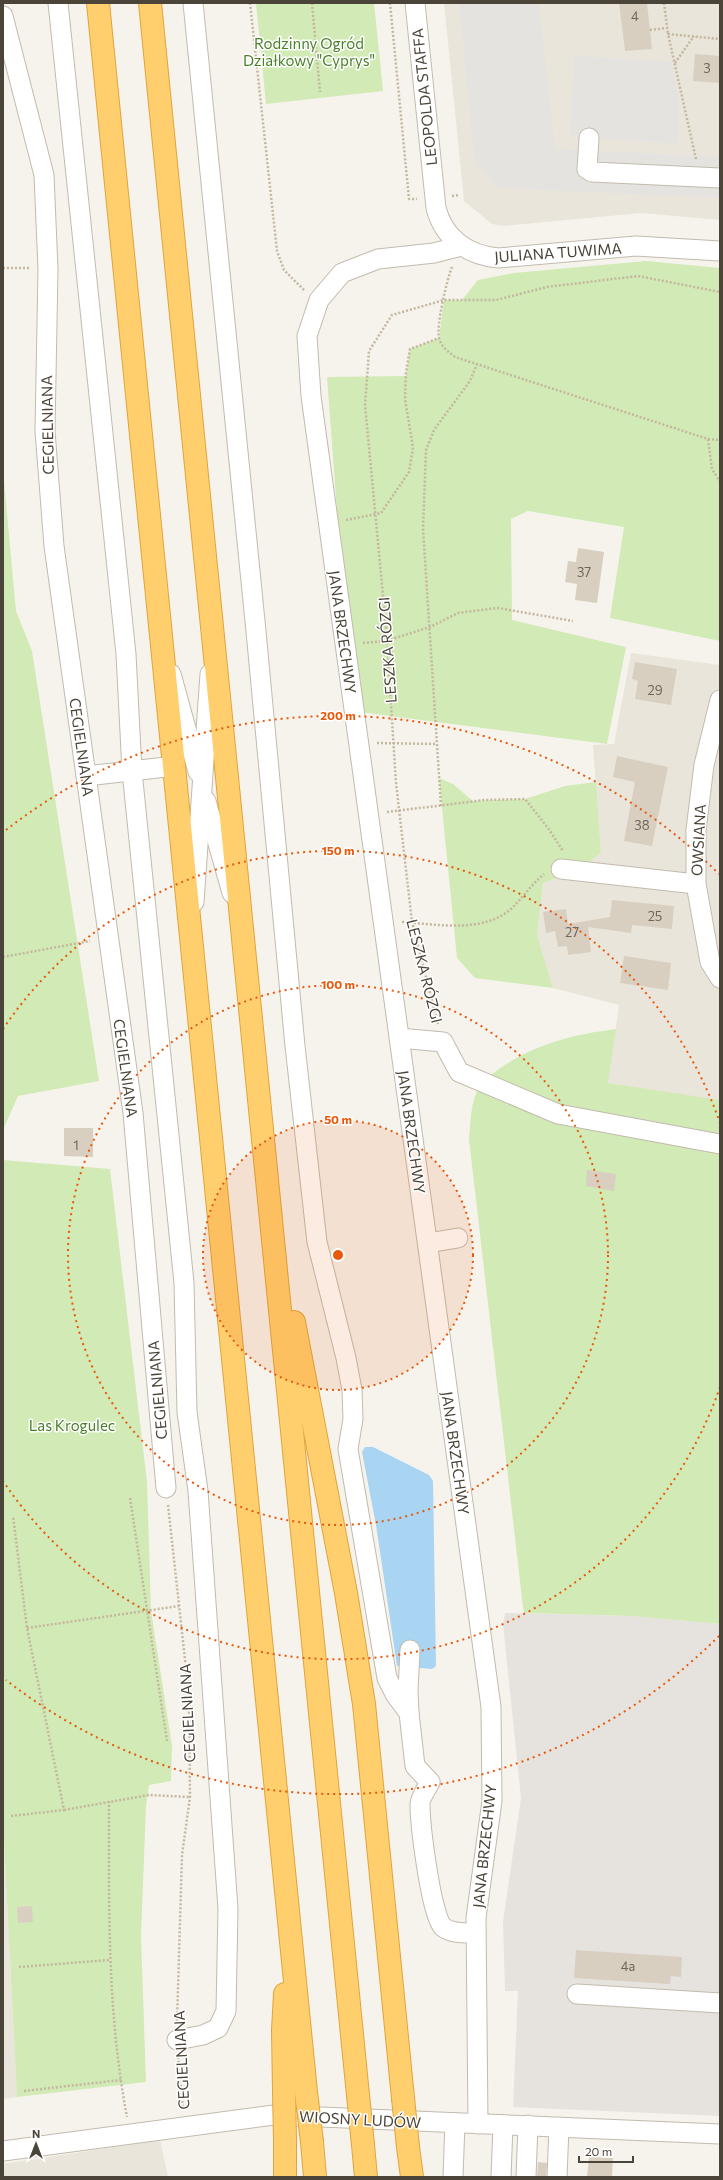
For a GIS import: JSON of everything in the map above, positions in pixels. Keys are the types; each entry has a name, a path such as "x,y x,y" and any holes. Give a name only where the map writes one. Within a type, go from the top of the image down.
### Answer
{"highway":[{"path":"98,3 315,2177"},
{"path":"150,3 366,2177"},
{"path":"270,1206 310,1401 345,1585 364,1704 412,2177"},
{"path":"286,2177 283,2030 290,1937"}],"street":[{"path":"58,3 126,654 132,771 184,1283 186,1412 198,1491 228,1910 226,2011 218,2028 203,2035 177,2040"},
{"path":"193,3 256,622 295,1046 317,1242 346,1358 352,1390 353,1419 348,1449 387,1678 395,1694 410,1713"},
{"name":"LEOPOLDA STAFFA","path":"415,3 434,191"},
{"name":"CEGIELNIANA","path":"3,16 44,175 48,269 45,431 54,546 133,1113 166,1488"},
{"path":"589,138 588,169 592,172 720,178"},
{"name":"JULIANA TUWIMA","path":"434,191 440,221 449,234 461,246 478,254 498,258 636,246 720,251"},
{"name":"JANA BRZECHWY","path":"461,246 434,253 378,259 342,273 319,300 308,336 311,396 491,1707 492,1801 476,1918 478,2124"},
{"path":"192,939 213,634"},
{"path":"162,639 243,933"},
{"name":"OWSIANA","path":"720,700 704,765 696,830 696,884 710,962 720,978"},
{"path":"86,776 175,766"},
{"path":"568,870 696,884"},
{"name":"LESZKA RÓZGI","path":"399,1038 443,1042 459,1072 558,1114 720,1144"},
{"path":"428,1243 458,1238"},
{"path":"410,1650 408,1691 415,1766 430,1782 420,1803 430,1888 438,1918 444,1927 456,1932 476,1933"},
{"path":"577,1994 720,2003"},
{"name":"WIOSNY LUDÓW","path":"3,2151 274,2115 720,2134"},
{"path":"453,2177 455,2123"},
{"path":"501,2177 503,2125"},
{"path":"526,2177 528,2126"},
{"path":"557,2177 559,2127"}],"path":[{"path":"250,3 277,251 284,270 303,290 319,300"},
{"path":"312,3 320,92"},
{"path":"664,3 668,34 700,177"},
{"path":"650,30 667,28"},
{"path":"668,34 720,39"},
{"path":"675,63 694,36"},
{"path":"461,246 449,275 439,338 444,348 455,357 708,439 720,440"},
{"path":"3,268 48,269"},
{"name":"LESZKA RÓZGI","path":"443,1042 412,922 399,811 376,514 365,405 369,351 392,315 444,300 496,300 547,287 638,276 720,292"},
{"path":"328,523 380,513 409,472 413,448 405,400 406,372 410,349 439,338"},
{"path":"440,806 423,529 426,450 434,430 470,381 477,364"},
{"path":"708,439 712,469 720,482"},
{"path":"345,646 386,641 430,628 458,613 498,608 573,621"},
{"path":"359,744 393,742 437,744"},
{"path":"368,814 485,800 525,799 548,828 568,870 543,874 511,908 494,920 464,925 383,921"},
{"path":"3,957 108,938"},
{"name":"CEGIELNIANA","path":"166,1488 189,1696 190,1797 182,1856 177,2040 185,2126"},
{"path":"130,1498 167,1741"},
{"path":"13,1516 27,1628 64,1810"},
{"path":"27,1628 179,1606"},
{"path":"11,1816 64,1810 149,1795 190,1797"},
{"path":"109,1801 109,1960 121,2080 130,2133"},
{"path":"19,1967 109,1960"},
{"path":"24,2091 121,2080"}],"shaded area":[{"path":"444,3 720,3 720,220 641,213 503,226 492,224 464,201"},
{"path":"459,3 539,3 555,149 720,157 720,198 499,188 477,165 474,156"},
{"path":"574,56 672,62 679,99 678,144 570,137"},
{"path":"631,653 720,665 720,1101 608,1083 619,1005 553,988 537,935 543,883 576,871 601,853 593,745 614,744"},
{"path":"505,1613 632,1616 720,1624 720,2116 513,2107 518,1991 505,1991 503,1922 521,1798 503,1624"},
{"path":"3,1821 17,2097 3,2099"},
{"path":"160,2140 168,2177 3,2177 3,2164"}],"green space":[{"name":"Rodzinny Ogród Działkowy \"Cyprys\"","path":"256,3 374,3 383,91 266,104"},
{"path":"646,261 720,268 720,641 610,618 624,527 528,511 511,519 512,620 626,647 607,744 352,711 327,377 406,376 410,349 439,338 444,300 462,300 478,280 514,273"},
{"path":"3,470 16,611 32,651 99,1081 18,1096 3,1130"},
{"path":"439,778 453,784 473,801 525,799 565,786 596,782 601,853 576,871 543,883 537,935 553,988 475,978 457,958"},
{"path":"616,1029 608,1083 720,1100 720,1624 632,1616 524,1613 469,1139 473,1103 478,1089 483,1081 496,1071 524,1054 553,1042 584,1034"},
{"name":"Las Krogulec","path":"3,1160 110,1169 147,1482 151,1611 172,1746 171,1781 149,1785 146,1806 141,1936 146,2082 17,2097 3,1821"}],"water":[{"path":"365,1447 373,1447 429,1475 433,1481 436,1666 432,1669 397,1666 376,1525 362,1452"}],"building":[{"path":"619,3 647,3 652,49 625,51"},
{"path":"695,54 720,56 720,83 693,81"},
{"path":"578,548 604,552 597,603 575,600 577,584 565,582 568,561 576,562"},
{"path":"635,662 677,669 671,705 635,699 638,681 632,679"},
{"path":"617,756 668,767 652,846 624,841 635,782 613,777"},
{"path":"612,900 674,906 672,929 632,925 631,933 588,927 591,952 568,955 567,946 558,947 555,931 546,933 543,912 566,909 568,924 610,917"},
{"path":"624,956 671,963 668,990 620,983"},
{"path":"64,1128 93,1128 93,1157 64,1156"},
{"path":"587,1170 616,1174 614,1191 586,1186"},
{"path":"32,1906 33,1922 18,1923 17,1907"},
{"path":"576,1950 682,1957 681,1977 671,1976 670,1984 574,1978"},
{"path":"589,2157 613,2158 612,2177 587,2177"},
{"path":"538,2162 547,2163 546,2177 537,2177"}]}
